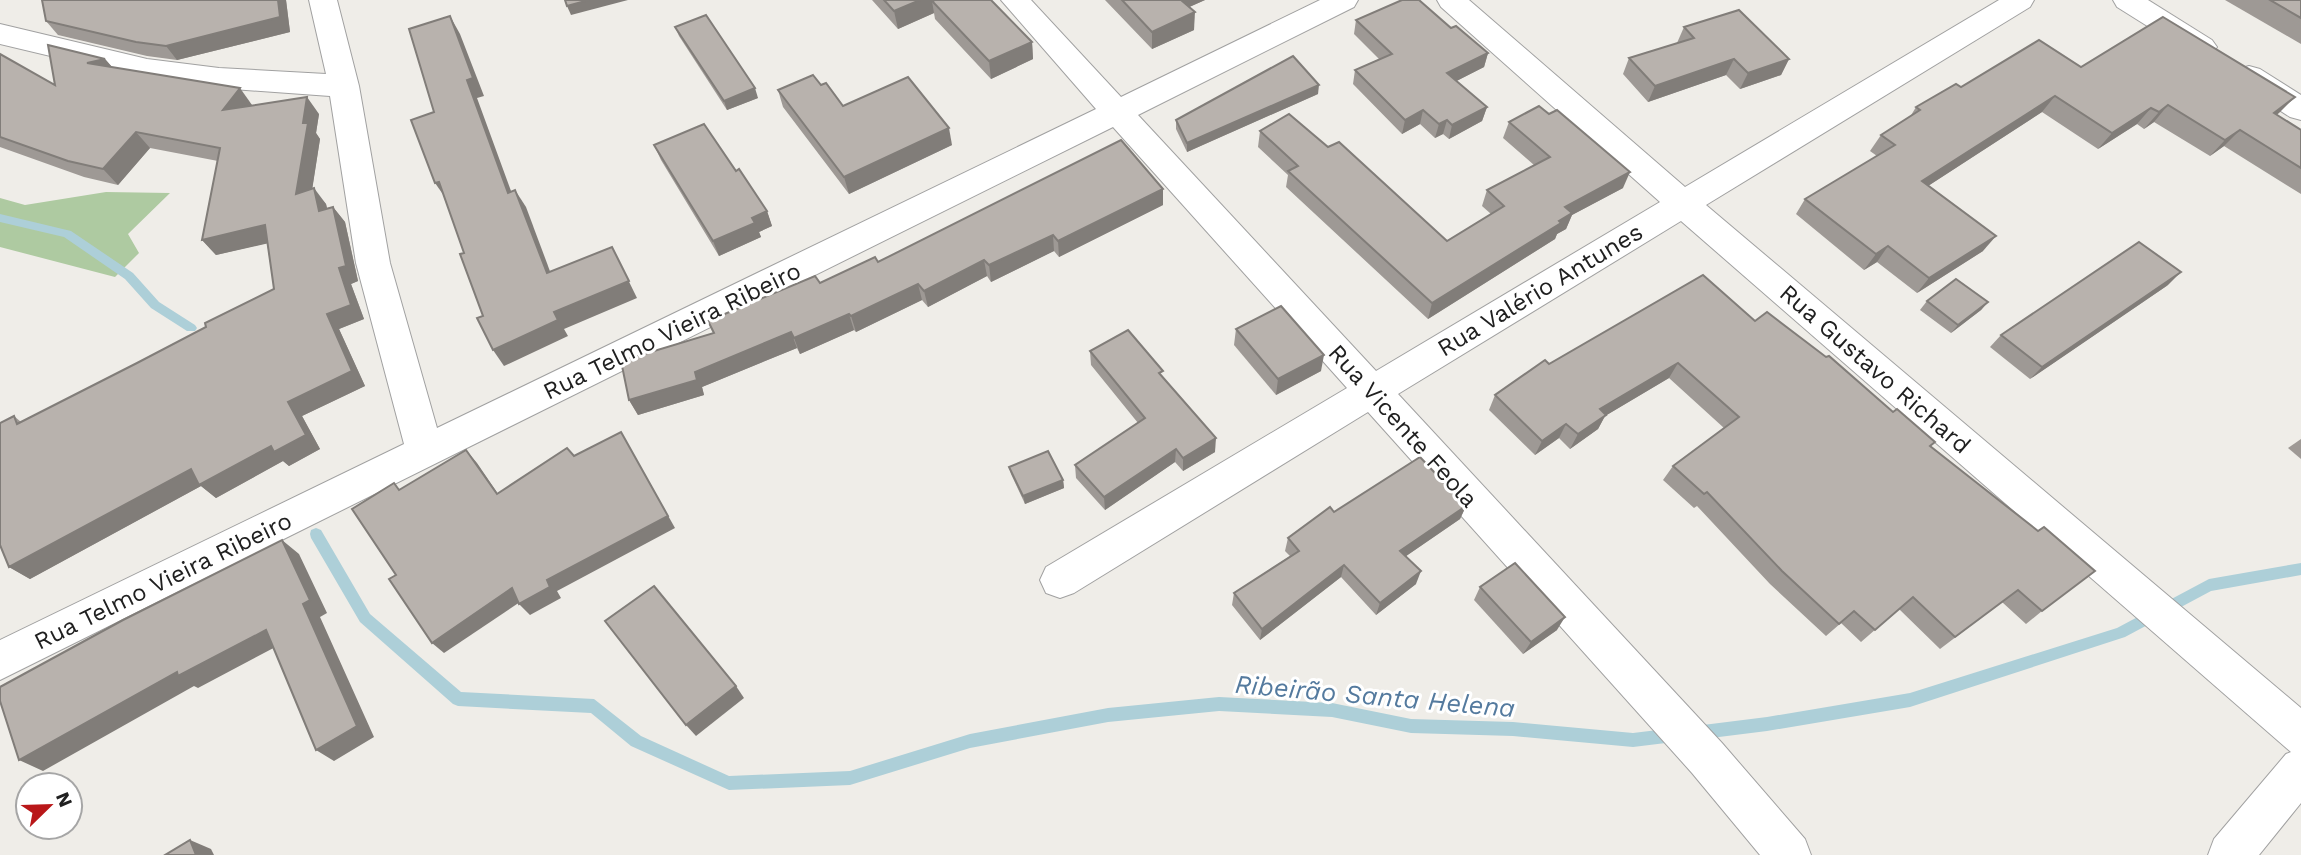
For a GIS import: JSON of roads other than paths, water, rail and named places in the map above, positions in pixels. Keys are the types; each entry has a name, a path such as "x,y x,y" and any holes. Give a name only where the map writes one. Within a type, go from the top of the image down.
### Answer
{"street":[{"path":"323,0 344,86 373,263 425,452"},
{"name":"Rua Vicente Feola","path":"1014,0 1707,758 1789,855"},
{"name":"Rua Telmo Vieira Ribeiro","path":"0,661 1344,0"},
{"name":"Rua Gustavo Richard","path":"1451,0 1683,204 2301,735"},
{"name":"Rua Valério Antunes","path":"1060,580 2020,0"},
{"path":"2127,0 2301,109"},
{"path":"0,34 147,69 219,78 344,86"},
{"path":"2230,855 2301,769"}],"waterway":[{"name":"Ribeirão Santa Helena","path":"0,218 67,234 129,276 155,305 191,328"},
{"name":"Ribeirão Santa Helena","path":"316,534 365,618 458,699 594,706 636,741 729,783 850,778 970,741 1108,715 1219,704 1332,710 1411,726 1513,729 1633,740 1674,735"},
{"name":"Ribeirão Santa Helena","path":"1695,733 1910,700 2120,633 2209,585 2301,569"}]}
